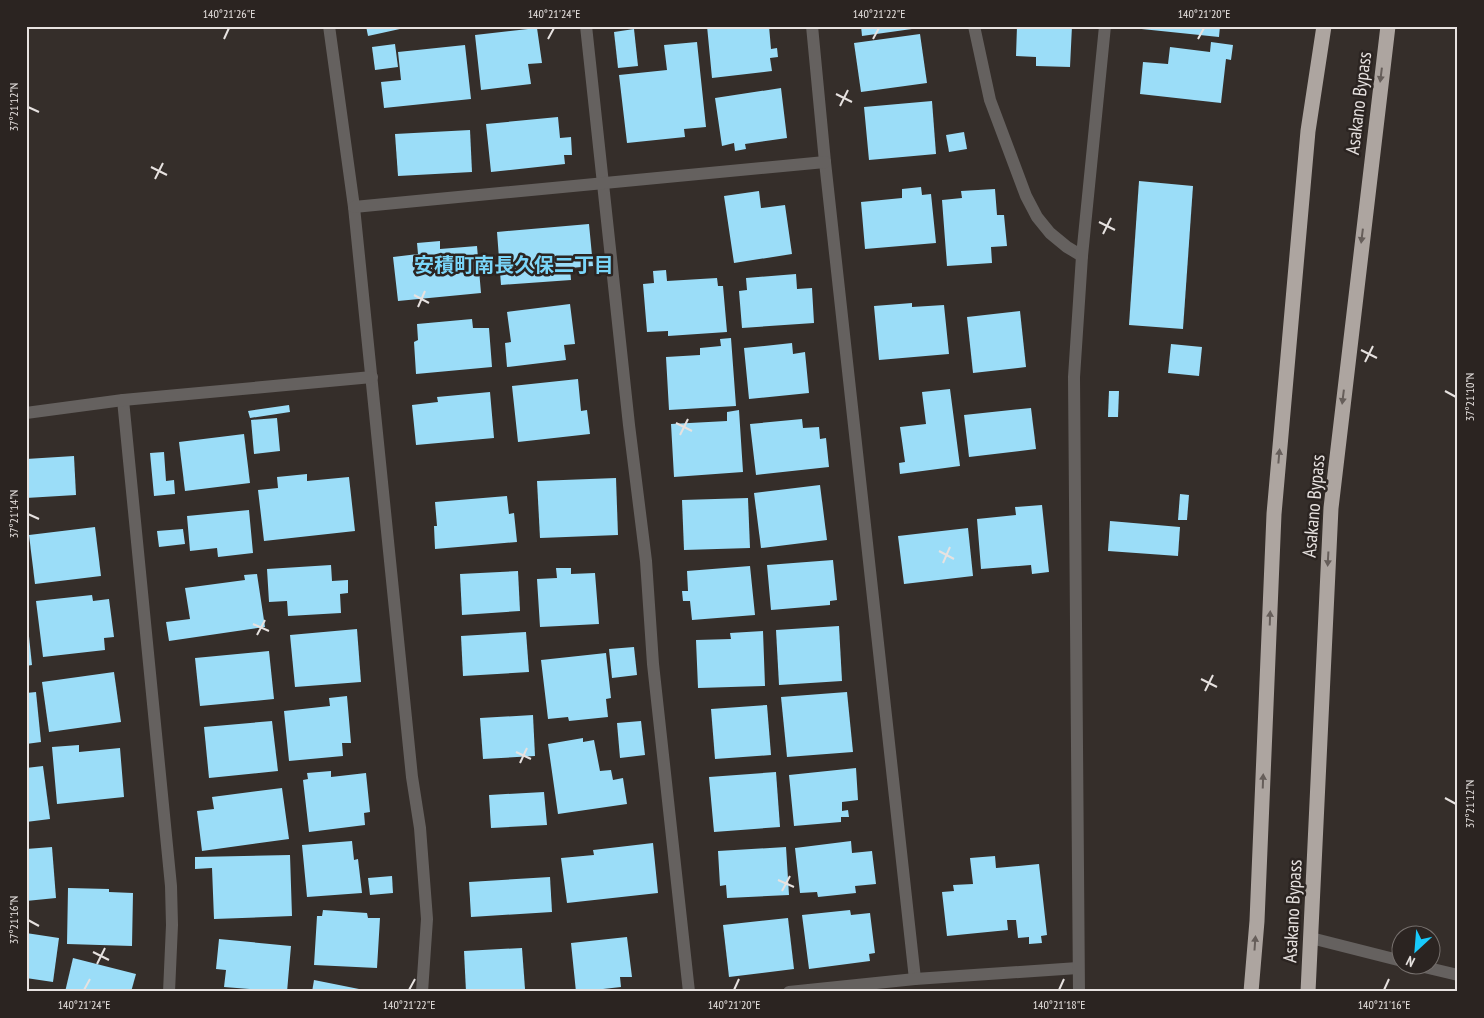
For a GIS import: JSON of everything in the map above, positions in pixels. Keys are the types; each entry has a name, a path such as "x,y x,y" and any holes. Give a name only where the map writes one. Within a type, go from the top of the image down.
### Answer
{"highway":[{"name":"Asakano Bypass","path":"1251,992 1257,921 1274,514 1308,131 1324,26"},
{"name":"Asakano Bypass","path":"1308,992 1330,508 1388,26"}],"street":[{"path":"329,26 354,207 412,777 424,870 427,919 422,992"},
{"path":"586,26 629,426 646,561 653,664 689,992"},
{"path":"812,26 825,162 915,979"},
{"path":"974,26 990,100 1026,196 1037,217 1050,233 1082,256"},
{"path":"1079,992 1074,377 1082,256 1105,26"},
{"path":"354,207 825,162"},
{"path":"26,413 122,400 372,377"},
{"path":"122,400 171,886 172,925 169,992"},
{"path":"1311,938 1392,958"},
{"path":"789,992 915,979 1078,968"},
{"path":"1442,971 1458,975"}],"building":[{"path":"366,26 409,26 409,27 368,36"},
{"path":"707,26 769,26 771,49 777,48 778,57 770,58 772,71 712,78"},
{"path":"861,26 919,26 919,28 862,36"},
{"path":"1017,26 1072,26 1070,67 1036,66 1036,57 1016,56"},
{"path":"1132,26 1220,26 1219,37 1132,28"},
{"path":"537,28 542,63 528,64 531,84 481,90 475,35"},
{"path":"634,29 638,66 618,68 614,32"},
{"path":"920,34 927,83 861,92 854,43"},
{"path":"697,42 706,127 684,129 685,137 627,143 619,75 667,70 664,45"},
{"path":"1211,42 1233,45 1231,60 1226,59 1221,103 1140,94 1143,62 1168,64 1170,47 1210,52"},
{"path":"395,44 398,67 375,70 372,47"},
{"path":"465,45 471,99 384,108 381,82 401,80 398,52"},
{"path":"781,88 787,138 745,144 746,149 735,151 734,143 722,146 715,98"},
{"path":"932,101 936,154 869,160 864,107"},
{"path":"558,117 560,138 571,137 572,155 564,155 565,164 491,172 486,124"},
{"path":"470,130 472,172 398,176 395,134"},
{"path":"964,132 967,149 949,152 946,135"},
{"path":"1139,181 1193,186 1183,329 1129,325"},
{"path":"921,187 922,195 931,194 936,243 865,249 861,202 902,198 902,189"},
{"path":"995,189 997,215 1004,215 1007,246 991,247 992,263 947,266 942,200 962,198 961,191"},
{"path":"759,191 761,208 785,205 792,254 734,263 724,196"},
{"path":"589,224 593,266 570,268 571,280 501,285 497,232"},
{"path":"440,241 440,249 477,246 481,293 398,301 393,257 418,254 417,243"},
{"path":"666,270 667,281 717,278 718,286 723,286 727,332 668,336 668,331 647,332 643,284 654,283 653,271"},
{"path":"796,274 797,289 812,288 814,323 742,328 739,291 747,290 746,278"},
{"path":"912,303 912,307 944,305 949,354 879,360 874,306"},
{"path":"570,304 575,344 564,345 566,360 507,367 505,343 511,342 507,312"},
{"path":"1020,311 1026,367 973,373 967,317"},
{"path":"472,319 473,328 489,328 492,367 416,374 414,342 418,340 417,324"},
{"path":"731,338 736,406 669,410 666,357 700,355 700,348 721,346 720,339"},
{"path":"792,343 793,354 805,352 809,393 749,399 744,348"},
{"path":"1171,344 1202,347 1199,376 1168,373"},
{"path":"578,379 581,411 587,410 590,434 518,442 512,386"},
{"path":"950,389 960,466 900,474 899,463 905,462 900,427 926,424 922,392"},
{"path":"1109,391 1119,391 1118,417 1108,417"},
{"path":"490,392 494,438 416,445 412,405 438,402 437,397"},
{"path":"289,405 290,412 250,418 248,411"},
{"path":"1031,408 1036,449 969,457 964,415"},
{"path":"739,410 743,472 674,477 671,424 727,421 727,412"},
{"path":"277,418 280,451 254,454 251,420"},
{"path":"802,419 803,428 819,427 820,439 826,438 829,467 756,475 750,424"},
{"path":"244,434 250,483 185,491 179,442"},
{"path":"164,452 166,481 174,480 175,494 154,496 150,453"},
{"path":"74,456 76,495 26,498 26,459"},
{"path":"307,474 307,481 349,477 355,531 264,541 258,490 278,488 277,477"},
{"path":"616,478 618,535 540,538 537,481"},
{"path":"820,485 827,540 761,548 754,493"},
{"path":"1180,494 1189,495 1187,520 1178,520"},
{"path":"507,496 509,514 514,513 517,542 435,549 434,526 437,526 435,502"},
{"path":"748,498 750,548 684,550 682,500"},
{"path":"1042,505 1049,572 1032,574 1031,565 981,569 977,519 1016,515 1015,507"},
{"path":"249,510 253,553 218,557 217,548 190,551 187,516"},
{"path":"1110,521 1180,527 1178,556 1108,551"},
{"path":"95,527 101,576 35,584 29,535"},
{"path":"968,528 973,576 904,584 898,536"},
{"path":"183,529 185,544 159,547 157,531"},
{"path":"833,560 837,600 830,601 830,605 771,610 767,565"},
{"path":"331,565 332,581 348,580 348,593 340,594 341,613 288,616 287,601 269,602 267,569"},
{"path":"750,566 755,615 692,620 690,601 683,601 682,591 688,591 687,571"},
{"path":"556,568 571,568 571,574 595,573 599,624 540,627 537,579 557,578"},
{"path":"518,571 520,611 462,615 460,574"},
{"path":"257,574 265,627 169,641 166,622 190,619 185,588 245,580 244,575"},
{"path":"92,595 93,601 109,599 114,637 104,638 105,650 43,657 36,601"},
{"path":"839,626 842,681 779,685 776,630"},
{"path":"26,627 28,627 32,665 26,666"},
{"path":"357,629 361,682 295,687 290,635"},
{"path":"763,631 765,686 698,688 696,640 731,639 730,633"},
{"path":"526,632 529,672 463,676 461,636"},
{"path":"634,647 637,675 612,678 609,649"},
{"path":"269,651 274,699 200,706 195,658"},
{"path":"606,653 611,698 606,699 608,717 569,721 568,717 548,719 541,660"},
{"path":"114,672 121,722 49,732 42,682"},
{"path":"36,692 41,742 26,744 26,693"},
{"path":"847,692 853,752 787,757 781,697"},
{"path":"347,696 351,743 342,743 343,756 289,761 284,711 330,706 329,698"},
{"path":"767,705 771,755 715,759 711,709"},
{"path":"533,715 535,756 483,759 480,718"},
{"path":"272,721 278,771 209,778 204,727"},
{"path":"641,721 645,755 620,758 617,723"},
{"path":"583,738 583,742 594,740 600,771 611,770 613,780 623,778 627,804 558,814 548,744"},
{"path":"79,745 79,752 120,748 124,797 57,804 52,747"},
{"path":"43,766 50,819 26,822 26,768"},
{"path":"856,768 858,800 842,802 842,811 848,810 849,817 841,817 841,822 794,826 789,775"},
{"path":"331,771 331,777 366,773 370,812 364,813 365,825 309,832 303,780 308,779 307,773"},
{"path":"776,772 780,827 714,832 709,777"},
{"path":"282,788 289,839 202,851 197,811 214,809 212,797"},
{"path":"544,792 547,825 491,828 489,795"},
{"path":"352,841 354,860 358,859 362,893 307,897 302,845"},
{"path":"851,841 852,853 872,851 876,884 855,886 856,893 818,897 817,892 800,893 795,848"},
{"path":"653,843 658,893 567,903 561,858 594,855 593,850"},
{"path":"52,847 56,898 26,901 26,849"},
{"path":"786,847 789,895 727,898 726,885 720,886 718,851"},
{"path":"290,855 292,916 214,919 212,868 195,869 195,857"},
{"path":"995,856 996,868 1039,864 1047,935 1041,936 1042,943 1029,944 1029,937 1018,938 1016,920 1007,920 1008,930 947,936 942,892 954,891 953,885 973,884 970,858"},
{"path":"392,876 393,893 370,895 368,878"},
{"path":"550,877 552,912 471,917 469,882"},
{"path":"68,888 109,889 109,892 133,893 132,946 67,944"},
{"path":"323,910 367,913 368,918 380,918 377,968 314,965 317,916 322,916"},
{"path":"850,910 851,915 870,913 875,953 869,954 870,961 809,969 802,915"},
{"path":"788,918 794,969 729,977 723,925"},
{"path":"26,933 59,938 53,982 26,978"},
{"path":"627,937 632,977 620,977 621,987 576,992 571,943"},
{"path":"219,939 291,946 287,992 224,987 226,970 216,969"},
{"path":"522,948 525,989 466,992 464,951"},
{"path":"73,958 136,974 131,992 65,992"},
{"path":"314,980 369,991 369,992 312,992"}],"district":[{"name":"安積町南長久保二丁目","path":"514,265"}]}
